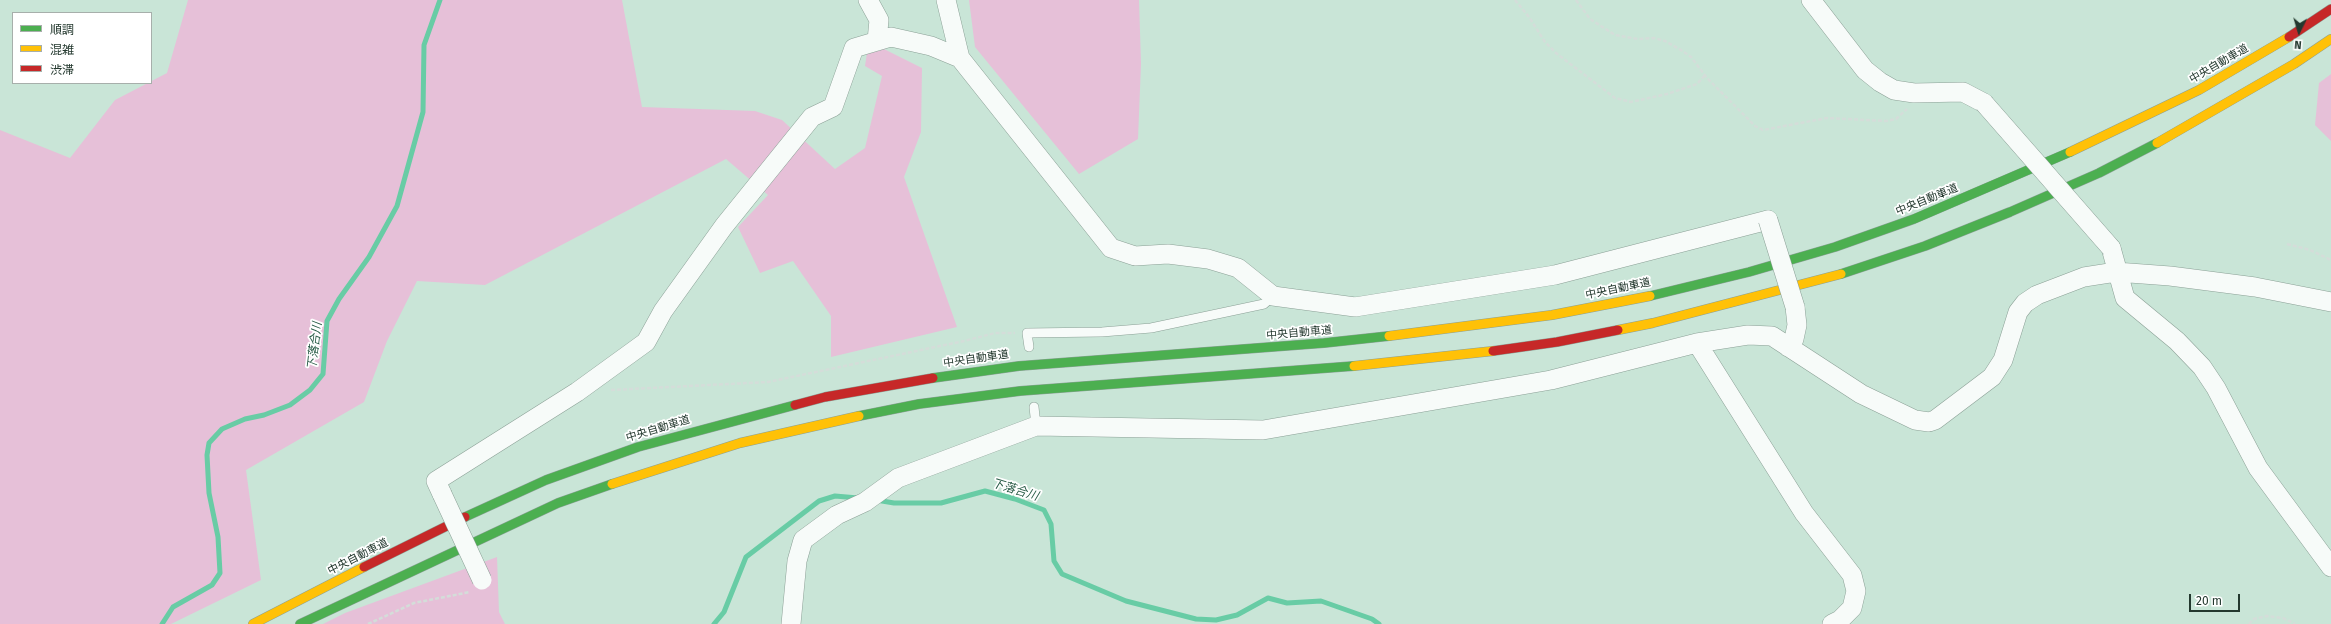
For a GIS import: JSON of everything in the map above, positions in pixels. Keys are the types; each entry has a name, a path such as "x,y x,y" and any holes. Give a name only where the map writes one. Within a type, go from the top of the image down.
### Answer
{"highway":[{"name":"中央自動車道","path":"253,624 437,530 546,480 638,446 734,419 825,397 914,380 1019,366 1324,343 1455,329 1552,315 1645,297 1749,272 1835,247 1914,219 1983,191 2140,120 2199,90 2279,43 2331,9"},
{"path":"300,624 558,503 648,471 740,443 830,422 919,404 1020,391 1325,369 1456,356 1557,342 1653,323 1842,274 1925,246 2010,212 2099,173 2174,134 2294,64 2331,39"}],"street":[{"path":"868,0 879,20 876,41"},
{"path":"946,0 960,58 1111,248 1136,256 1168,254 1208,260 1238,268 1273,296 1355,308 1555,275 1768,220 1795,307 1797,325 1794,338 1788,347"},
{"path":"1811,0 1865,70 1880,82 1894,90 1914,93 1937,91 1963,92 1984,103 2111,248 2116,272 2125,298 2177,341 2202,367 2216,388 2258,468 2331,567"},
{"path":"482,580 436,481 577,392 646,342 663,310 724,226 812,117 833,107 854,48 891,37 931,46 960,58"},
{"path":"791,624 797,561 803,540 837,515 871,498 898,478 1036,426 1263,430 1551,380 1697,343 1748,334 1772,336 1861,394 1914,420 1929,422 1941,416 1992,377 2003,360 2018,312 2026,303 2037,295 2084,277 2116,272 2170,276 2255,287 2331,302"},
{"path":"1697,343 1804,513 1852,575 1856,591 1852,608 1840,620 1832,624"}],"lane":[{"path":"1029,347 1027,333 1102,332 1151,328 1264,304 1273,296"},
{"path":"1034,407 1036,426"}],"path":[{"path":"1515,0 1529,16 1545,42 1556,53 1597,83 1608,94 1624,102 1642,100 1690,87 1697,84 1705,75"},
{"path":"1576,0 1590,19 1606,30 1624,38 1654,38 1665,41 1691,57 1705,75 1755,126 1764,130 1827,118 1886,121 1896,119 1910,105 1914,93"},
{"path":"2287,244 2310,250 2331,260"},
{"path":"607,391 768,382 964,341 995,333 1027,333"},
{"path":"368,624 414,603 459,596 484,587 482,580"},
{"path":"2249,624 2254,620 2267,616 2283,618 2295,624"}],"shaded area":[{"path":"188,0 622,0 642,107 755,111 782,120 835,169 865,148 882,76 865,66 867,53 884,49 922,68 921,132 904,177 957,327 831,357 831,316 793,261 760,273 738,227 768,195 726,159 485,285 417,281 387,341 364,402 246,470 261,580 171,624 0,624 0,130 70,158 115,100 146,84 152,84 152,81 167,73"},
{"path":"969,0 1139,0 1141,64 1138,139 1079,174 975,47"},
{"path":"2331,74 2331,141 2315,125 2319,83"},
{"path":"497,557 499,612 505,624 323,624 345,613"}],"waterway":[{"name":"下落合川","path":"162,624 173,607 212,585 220,573 218,537 209,493 207,455 209,443 222,429 245,419 264,415 290,405 310,390 323,374 327,321 339,299 369,257 397,206 423,112 424,45 440,0"},
{"name":"下落合川","path":"876,500 894,503 941,503 985,491 1015,499 1044,510 1051,524 1054,561 1062,574 1126,601 1196,619 1216,620 1237,615 1268,598 1287,603 1321,601 1372,619 1379,624"},
{"name":"下落合川","path":"714,624 724,612 746,557 819,501 835,496 858,498"}],"traffic: fast":[{"path":"1841,274 1925,246 2010,212 2099,173 2157,143"},
{"path":"1650,296 1749,272 1835,247 1914,219 2070,152"},
{"path":"933,378 1019,366 1324,343 1389,336"},
{"path":"859,416 919,404 1020,391 1354,366"},
{"path":"465,517 546,480 638,447 795,405"},
{"path":"300,624 558,503 612,484"}],"traffic: slow":[{"path":"2070,152 2199,90 2289,37"},
{"path":"2157,143 2294,64 2331,39"},
{"path":"1618,330 1653,323 1841,274"},
{"path":"1389,336 1552,315 1650,296"},
{"path":"1354,366 1493,351"},
{"path":"612,484 740,443 859,416"},
{"path":"253,624 364,567"}],"traffic: jam":[{"path":"2289,37 2331,9"},
{"path":"1493,351 1557,342 1618,330"},
{"path":"795,405 825,397 933,378"},
{"path":"364,567 465,517"}]}
